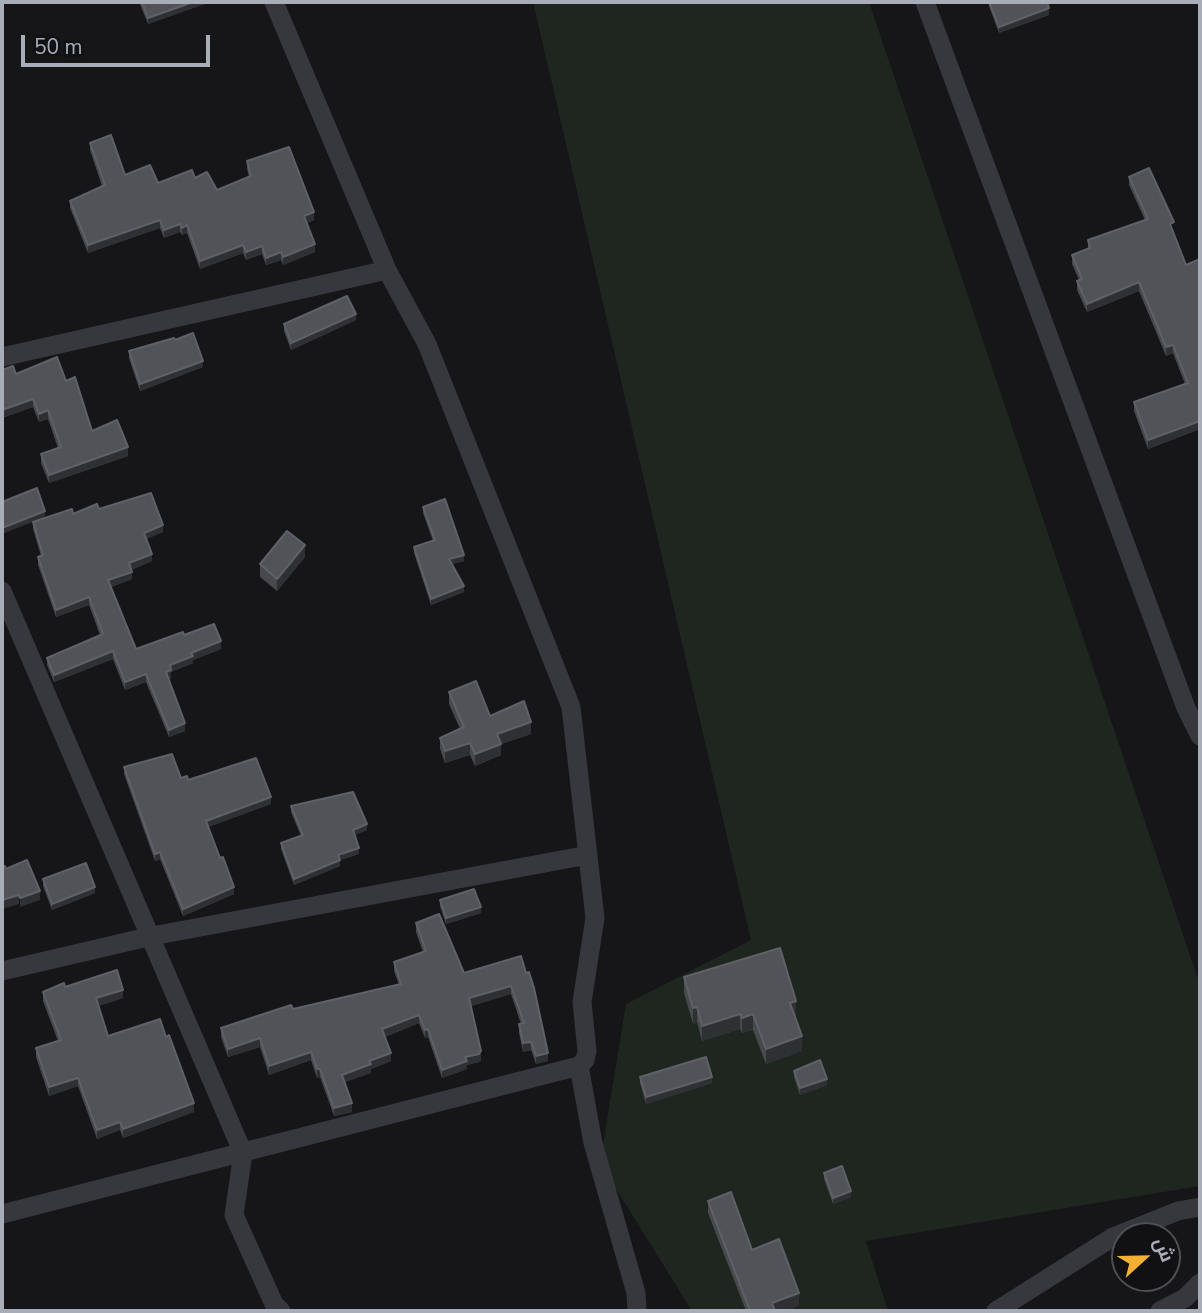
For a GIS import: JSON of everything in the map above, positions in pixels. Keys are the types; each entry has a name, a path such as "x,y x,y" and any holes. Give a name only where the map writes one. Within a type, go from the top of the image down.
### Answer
{"street":[{"path":"2,1214 579,1066 585,1060 587,1051 582,1002 595,918 571,707 427,344 387,270 274,2"},
{"path":"925,2 1193,706 1200,736"},
{"path":"2,357 387,270"},
{"path":"2,591 243,1153 234,1214 274,1304 281,1311"},
{"path":"2,971 152,936 588,855"},
{"path":"579,1066 593,1143 636,1293 637,1311"},
{"path":"996,1311 1113,1237 1178,1211 1200,1207"},
{"path":"1160,1311 1185,1298 1200,1283"}],"shaded area":[{"path":"533,2 869,2 1200,985 1200,1186 866,1241 888,1311 692,1311 600,1163 626,1004 751,940"}],"building":[{"path":"142,2 193,2 148,18"},
{"path":"989,2 1047,2 1049,8 999,27"},
{"path":"111,135 125,175 150,165 158,183 192,170 195,178 207,172 217,190 251,176 247,161 289,147 314,212 304,216 315,244 283,257 281,252 266,258 262,246 246,252 243,245 200,261 187,225 182,228 180,224 164,230 160,220 88,245 70,201 105,185 90,143"},
{"path":"1149,168 1174,222 1170,224 1186,265 1200,259 1200,421 1148,440 1134,402 1188,383 1173,345 1166,347 1139,282 1087,304 1077,281 1082,279 1072,255 1090,248 1088,240 1148,219 1129,177"},
{"path":"347,296 356,314 291,343 284,324"},
{"path":"193,333 203,361 140,384 129,351"},
{"path":"57,357 66,381 75,377 92,431 117,420 128,447 49,475 41,454 61,447 48,410 39,414 33,399 2,410 2,370 13,366 16,374"},
{"path":"37,488 45,511 2,528 2,502"},
{"path":"151,493 163,525 144,533 152,554 129,563 132,572 108,580 136,649 214,624 221,641 170,665 171,670 166,672 185,723 169,730 146,674 125,682 113,651 54,675 47,658 103,634 89,597 56,610 38,557 43,555 33,522 72,509 73,514 97,504 99,509"},
{"path":"445,499 464,555 449,559 464,586 431,599 414,547 435,540 423,507"},
{"path":"287,531 305,545 277,579 260,564"},
{"path":"476,681 490,716 524,701 531,722 497,734 501,744 475,754 470,743 445,751 440,738 464,727 449,692"},
{"path":"172,754 181,778 187,776 188,780 256,758 271,797 206,821 234,887 183,909 160,852 155,854 124,767"},
{"path":"353,792 367,824 353,830 359,848 338,855 340,860 294,879 281,843 303,835 291,806"},
{"path":"27,860 40,891 20,898 19,895 2,900 2,867 5,866 6,869"},
{"path":"86,863 95,887 52,904 43,879"},
{"path":"474,889 481,907 446,918 440,900"},
{"path":"439,914 464,973 521,956 534,988 548,1053 536,1056 531,1042 523,1043 519,1024 524,1023 511,986 469,998 481,1051 479,1054 465,1057 467,1061 442,1070 428,1029 425,1030 419,1015 382,1029 391,1053 342,1075 352,1103 334,1108 311,1052 269,1066 260,1038 228,1049 221,1028 291,1005 293,1009 401,984 394,962 426,951 416,923"},
{"path":"780,948 796,1001 790,1003 802,1036 766,1049 753,1014 742,1018 740,1014 702,1026 697,1007 693,1008 684,977"},
{"path":"117,970 123,990 96,998 108,1036 160,1019 166,1037 169,1035 194,1103 123,1129 120,1122 97,1130 78,1078 49,1087 36,1048 61,1040 43,992 64,983 65,987"},
{"path":"706,1057 712,1077 646,1097 640,1077"},
{"path":"820,1060 827,1079 800,1088 794,1071"},
{"path":"842,1166 851,1191 833,1198 824,1173"},
{"path":"731,1192 752,1250 779,1239 799,1293 772,1303 775,1311 750,1311 708,1201"}]}
